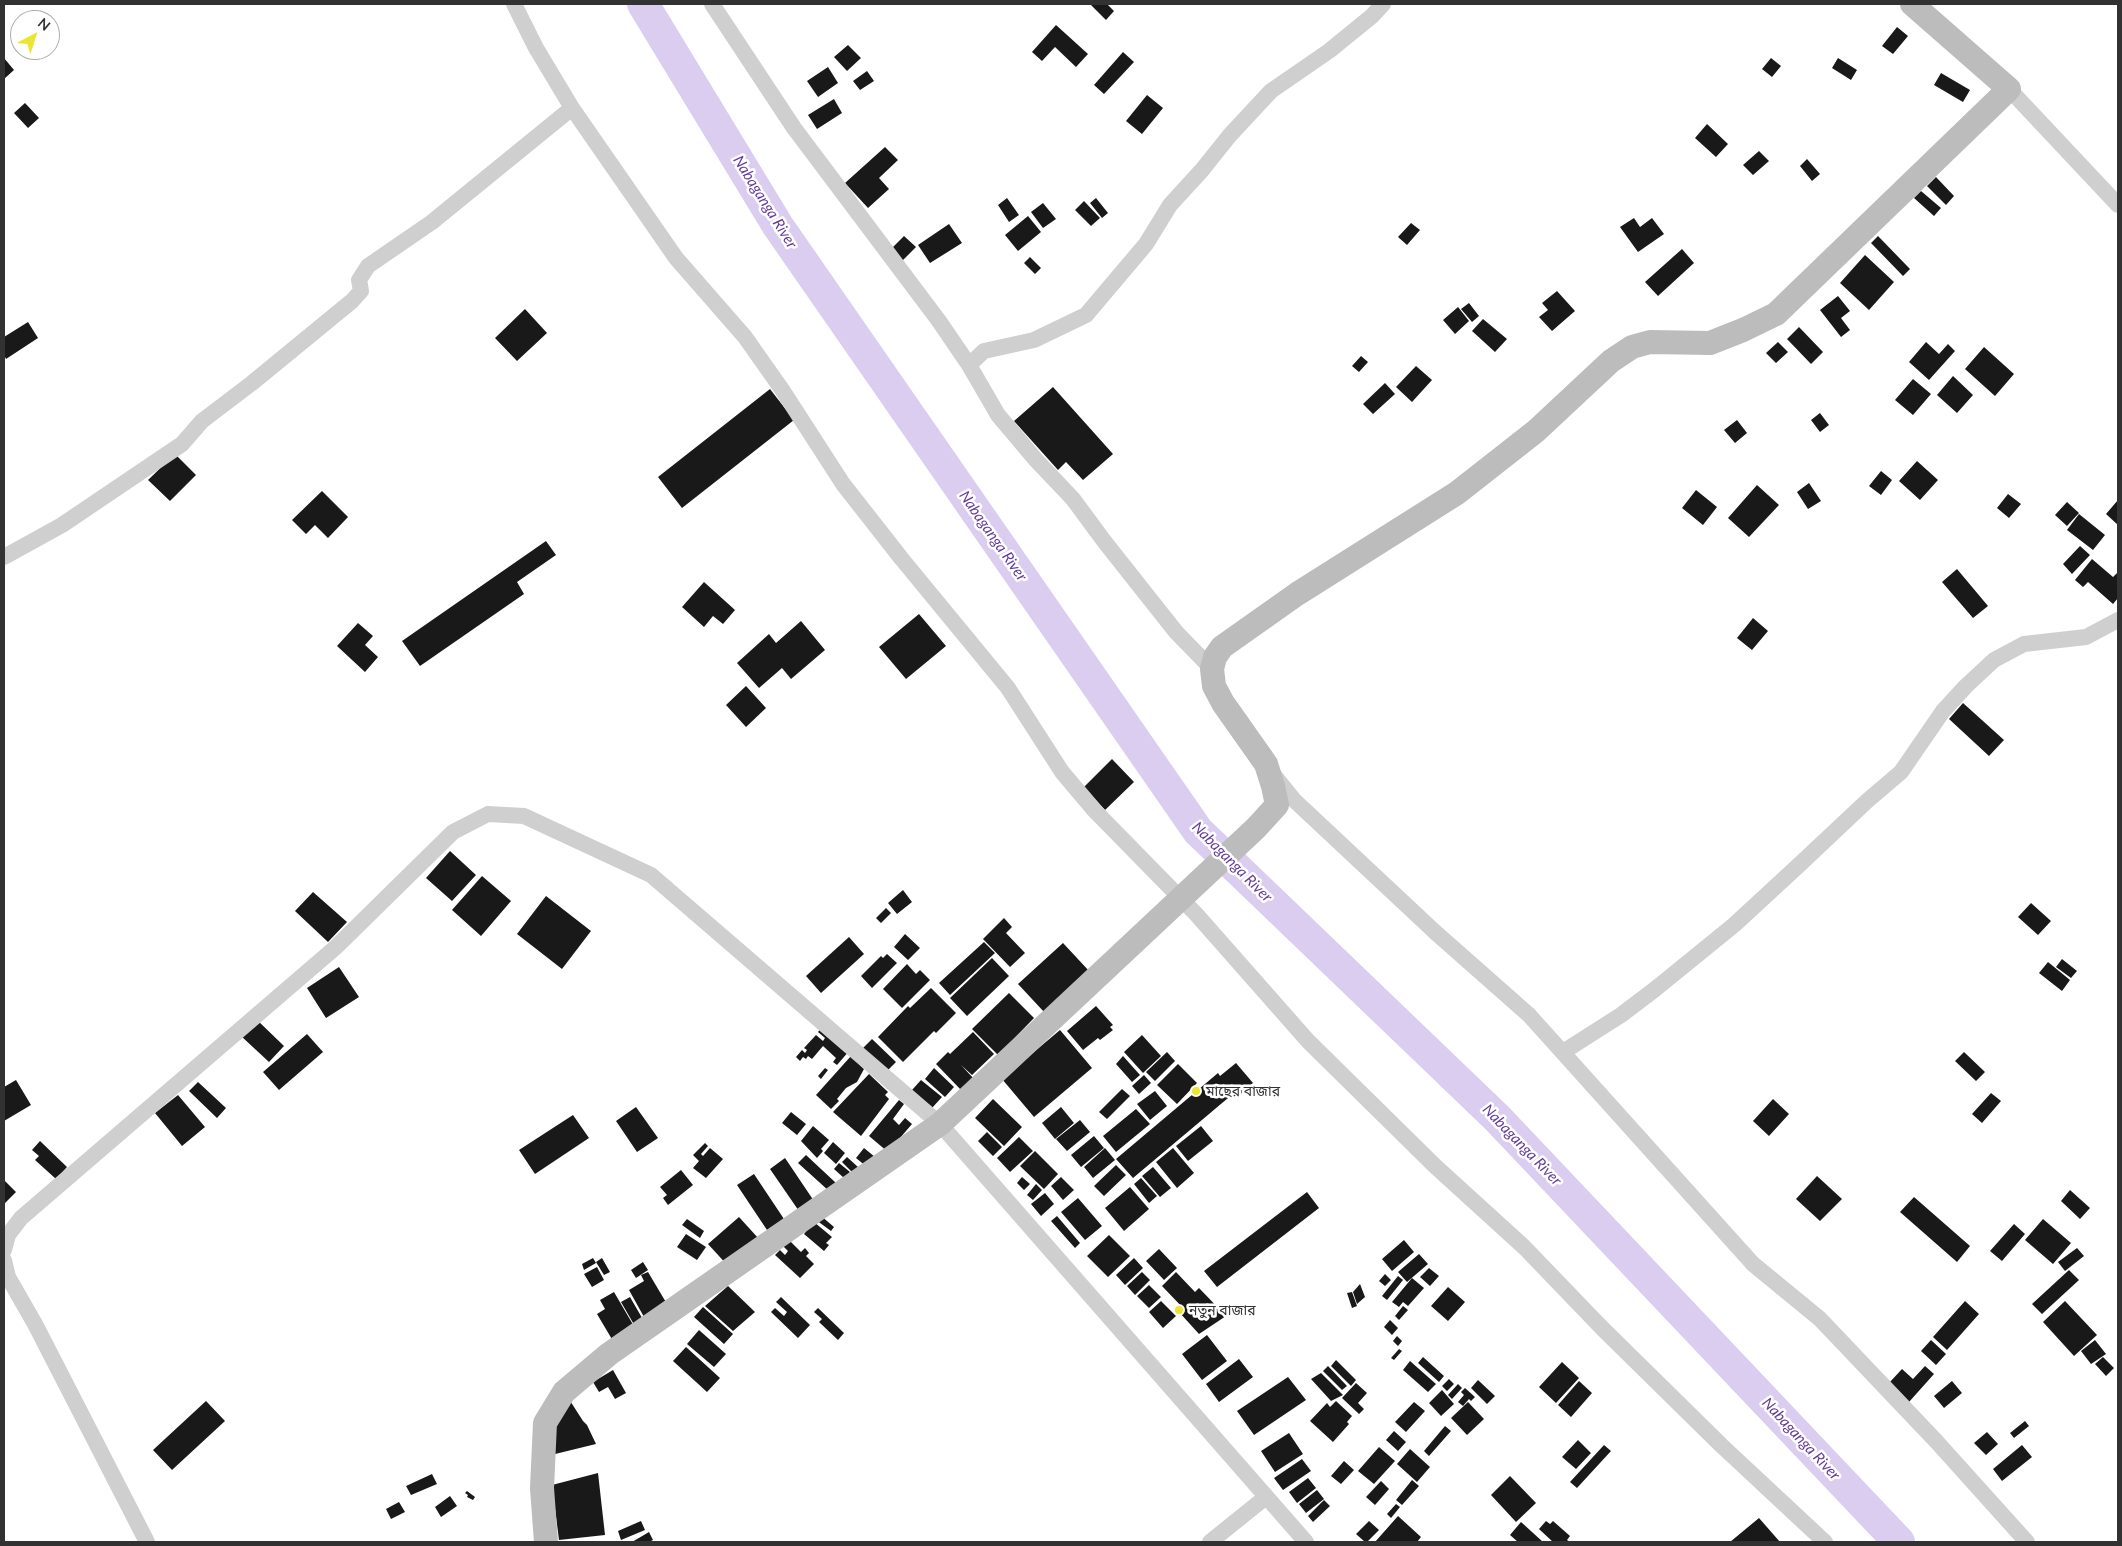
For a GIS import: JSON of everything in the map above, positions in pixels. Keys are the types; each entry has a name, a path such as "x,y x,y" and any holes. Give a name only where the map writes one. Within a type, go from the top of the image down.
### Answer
{"main road":[{"path":"546,1542 542,1488 545,1423 564,1392 609,1354 940,1124 1256,828 1277,805 1266,764 1223,703 1214,686 1212,668 1222,647 1297,594 1457,493 1536,431 1611,361 1632,347 1650,342 1710,343 1776,314 2009,89 1912,4"}],"street":[{"path":"514,4 536,48 572,108 676,258 745,337 783,391 843,484 1008,688 1062,772 1095,811 1189,890 1308,1041 1435,1166 1524,1247 1602,1328 1722,1446 1825,1542"},
{"path":"712,4 794,128 859,217 912,283 969,365 998,415 1036,460 1073,498 1104,541 1176,632 1212,668"},
{"path":"969,365 984,351 1034,340 1086,315 1146,244 1170,205 1202,170 1230,135 1271,91 1329,51 1372,16 1383,4"},
{"path":"2009,89 2118,205"},
{"path":"4,558 62,525 182,444 202,421 266,372 352,301 360,291 359,280 368,266 432,222 572,108"},
{"path":"1564,1052 1621,1015 1734,925 1866,801 1901,772 1943,711 1994,660 2024,644 2086,637 2118,620"},
{"path":"1266,764 1294,800 1435,932 1528,1014 1753,1264 1820,1319 1936,1440 2026,1542"},
{"path":"4,1250 8,1235 21,1218 336,947 453,832 488,814 524,816 651,875 940,1124 1306,1542"},
{"path":"4,1260 8,1277 35,1324 147,1542"},
{"path":"1210,1542 1266,1497"}],"building":[{"path":"1092,4 1107,4 1114,11 1106,20"},
{"path":"1056,25 1088,54 1076,67 1055,47 1042,61 1032,52"},
{"path":"1897,27 1908,36 1893,54 1882,46"},
{"path":"848,45 861,58 847,71 834,57"},
{"path":"1123,52 1134,62 1104,94 1094,85"},
{"path":"4,58 14,70 4,79"},
{"path":"1771,58 1781,66 1772,77 1762,69"},
{"path":"1838,58 1857,70 1851,80 1832,68"},
{"path":"828,67 838,83 818,97 807,81"},
{"path":"867,71 874,81 860,90 853,81"},
{"path":"1941,73 1970,90 1963,102 1934,85"},
{"path":"1147,95 1163,108 1142,134 1126,121"},
{"path":"834,99 842,113 817,129 808,115"},
{"path":"25,103 39,118 28,128 14,113"},
{"path":"1707,124 1728,144 1716,157 1695,138"},
{"path":"885,147 898,160 879,178 889,189 868,208 845,183"},
{"path":"1759,151 1769,161 1753,175 1743,165"},
{"path":"1807,159 1820,174 1812,181 1800,166"},
{"path":"1936,177 1954,196 1946,205 1927,186"},
{"path":"1921,191 1941,208 1934,216 1914,198"},
{"path":"1007,198 1019,215 1009,222 998,205"},
{"path":"1096,198 1108,213 1102,218 1090,203"},
{"path":"1084,201 1100,218 1091,226 1075,210"},
{"path":"1043,203 1056,219 1043,228 1031,212"},
{"path":"1028,216 1041,232 1018,251 1005,235"},
{"path":"1634,218 1640,227 1652,218 1664,234 1638,252 1620,227"},
{"path":"1411,223 1420,230 1407,245 1398,237"},
{"path":"949,224 962,243 930,263 918,245"},
{"path":"904,236 916,247 902,261 890,250"},
{"path":"1878,236 1910,269 1903,276 1871,243"},
{"path":"1682,249 1694,263 1658,296 1645,282"},
{"path":"1865,255 1894,282 1869,310 1840,283"},
{"path":"1030,257 1041,268 1035,274 1024,263"},
{"path":"1557,291 1575,311 1552,331 1539,317 1548,310 1542,303"},
{"path":"1838,296 1850,311 1841,318 1850,330 1841,337 1820,310"},
{"path":"1469,303 1479,316 1472,322 1461,309"},
{"path":"1458,307 1469,321 1455,334 1443,320"},
{"path":"525,309 547,333 517,361 495,338"},
{"path":"1483,319 1507,339 1495,352 1472,331"},
{"path":"28,322 38,338 6,359 4,355 4,337"},
{"path":"1799,327 1823,352 1811,364 1787,339"},
{"path":"1778,342 1788,352 1776,363 1766,353"},
{"path":"1926,342 1939,354 1948,344 1955,351 1929,380 1909,362"},
{"path":"1984,347 2014,374 1995,396 1965,369"},
{"path":"1361,356 1368,362 1359,372 1352,366"},
{"path":"1416,366 1432,380 1412,402 1396,387"},
{"path":"1953,376 1973,395 1957,413 1937,395"},
{"path":"1913,379 1931,394 1913,415 1895,400"},
{"path":"1385,383 1395,394 1373,414 1363,404"},
{"path":"1053,387 1113,454 1083,480 1066,462 1058,470 1014,421"},
{"path":"770,389 794,420 682,508 658,477"},
{"path":"1820,413 1829,425 1820,432 1811,420"},
{"path":"1737,420 1747,433 1735,443 1724,430"},
{"path":"175,454 196,475 170,501 148,480"},
{"path":"1917,461 1938,480 1920,500 1899,481"},
{"path":"1881,471 1892,480 1881,495 1869,486"},
{"path":"1809,483 1821,501 1808,509 1797,492"},
{"path":"1757,485 1779,505 1749,537 1728,518"},
{"path":"1696,490 1717,507 1703,525 1682,508"},
{"path":"322,491 348,517 328,538 315,525 306,534 292,520"},
{"path":"2008,494 2021,504 2009,518 1997,508"},
{"path":"2118,500 2118,525 2106,514"},
{"path":"2067,502 2079,513 2067,526 2055,515"},
{"path":"2079,514 2105,535 2093,550 2067,530"},
{"path":"546,541 556,555 517,582 524,594 420,666 402,641"},
{"path":"2080,546 2090,555 2072,574 2063,564"},
{"path":"2092,559 2113,577 2118,572 2118,598 2113,604 2088,582 2083,587 2075,580"},
{"path":"1957,569 1988,606 1973,618 1942,582"},
{"path":"704,582 735,610 723,624 713,616 704,627 682,607"},
{"path":"919,614 946,646 906,679 879,647"},
{"path":"1753,618 1768,631 1752,650 1737,638"},
{"path":"801,621 825,650 791,679 782,668 759,688 737,663 769,634 776,643"},
{"path":"358,623 373,636 365,645 378,657 365,672 337,646"},
{"path":"746,686 766,708 746,727 726,705"},
{"path":"1963,703 2004,740 1989,756 1949,719"},
{"path":"1112,759 1134,782 1105,810 1084,787"},
{"path":"450,851 476,875 452,901 426,878"},
{"path":"482,876 511,901 481,936 452,910"},
{"path":"903,890 912,902 897,914 888,903"},
{"path":"313,892 347,922 328,942 295,911"},
{"path":"546,896 591,931 562,969 517,934"},
{"path":"2031,903 2051,921 2038,935 2018,917"},
{"path":"886,908 891,913 881,923 876,918"},
{"path":"1004,918 1012,927 1006,933 1025,953 1010,967 983,939"},
{"path":"905,934 920,948 908,960 894,947"},
{"path":"849,937 864,954 821,993 806,976"},
{"path":"984,942 995,953 950,995 939,983"},
{"path":"1063,943 1090,972 1045,1013 1018,984"},
{"path":"887,954 897,963 872,988 861,976 881,956 883,958"},
{"path":"992,958 1009,976 967,1016 950,998"},
{"path":"2062,959 2077,971 2071,978 2056,967"},
{"path":"2048,962 2070,980 2062,991 2039,973"},
{"path":"907,964 916,974 920,970 930,980 902,1008 883,989"},
{"path":"339,967 359,997 326,1018 307,988"},
{"path":"931,988 956,1013 936,1033 934,1031 903,1062 878,1037 908,1006 910,1008"},
{"path":"1009,993 1034,1018 998,1055 972,1029"},
{"path":"1096,1006 1113,1025 1110,1027 1113,1030 1100,1040 1098,1038 1083,1050 1067,1031"},
{"path":"256,1019 284,1046 269,1062 241,1036"},
{"path":"823,1026 850,1050 837,1065 833,1062 836,1058 823,1046 812,1059 808,1056 806,1059 803,1057 800,1061 796,1057 802,1050 805,1053 807,1050 804,1048 816,1035 823,1041 825,1038 818,1032"},
{"path":"1060,1030 1092,1068 1034,1117 1002,1079"},
{"path":"973,1032 994,1054 972,1075 961,1065 974,1079 962,1091 936,1064 948,1052 950,1054"},
{"path":"307,1034 323,1052 279,1090 263,1072"},
{"path":"1142,1035 1161,1056 1143,1073 1124,1052"},
{"path":"872,1039 896,1062 887,1071 863,1048"},
{"path":"1167,1052 1175,1061 1155,1081 1146,1072"},
{"path":"1964,1052 1985,1072 1976,1081 1955,1061"},
{"path":"851,1056 864,1069 857,1082 846,1088 837,1099 839,1101 831,1109 816,1095"},
{"path":"1123,1056 1140,1075 1132,1082 1116,1064"},
{"path":"1236,1063 1253,1083 1237,1097 1234,1093 1133,1178 1116,1159 1218,1073 1220,1076"},
{"path":"1178,1064 1197,1083 1177,1104 1157,1085"},
{"path":"825,1068 828,1070 821,1079 818,1076"},
{"path":"934,1068 954,1087 945,1097 925,1079"},
{"path":"869,1074 888,1092 885,1095 889,1099 861,1136 833,1112"},
{"path":"1144,1075 1151,1083 1139,1094 1132,1086"},
{"path":"16,1080 31,1105 4,1121 4,1087"},
{"path":"921,1080 942,1097 932,1108 912,1090"},
{"path":"198,1082 226,1108 217,1118 189,1091"},
{"path":"1122,1089 1130,1096 1107,1119 1099,1112"},
{"path":"1155,1091 1167,1106 1150,1120 1137,1104"},
{"path":"1991,1093 2001,1101 1982,1123 1972,1114"},
{"path":"178,1095 205,1127 182,1146 155,1113"},
{"path":"993,1099 1022,1127 1004,1146 975,1118"},
{"path":"1773,1099 1789,1114 1769,1136 1753,1121"},
{"path":"899,1100 904,1104 893,1119 899,1125 905,1118 912,1124 888,1152 869,1136"},
{"path":"636,1107 658,1138 637,1152 616,1121"},
{"path":"1061,1107 1074,1123 1055,1139 1042,1123"},
{"path":"1136,1109 1150,1124 1116,1152 1103,1136"},
{"path":"791,1112 806,1124 797,1135 782,1123"},
{"path":"573,1115 589,1138 535,1174 519,1150"},
{"path":"1080,1120 1090,1132 1067,1151 1056,1139"},
{"path":"813,1126 829,1140 821,1149 823,1151 817,1158 801,1141"},
{"path":"1201,1126 1213,1141 1188,1161 1176,1146"},
{"path":"987,1132 1002,1147 993,1156 978,1141"},
{"path":"1094,1136 1104,1148 1081,1167 1071,1155"},
{"path":"1019,1137 1033,1151 1010,1172 997,1158"},
{"path":"40,1141 67,1167 56,1179 35,1160 39,1156 32,1150"},
{"path":"833,1142 845,1153 836,1164 824,1153"},
{"path":"705,1143 708,1146 701,1154 703,1156 710,1148 723,1159 706,1178 693,1168 699,1161 693,1155"},
{"path":"864,1148 875,1157 867,1167 856,1158"},
{"path":"1105,1148 1115,1160 1093,1178 1084,1167"},
{"path":"1173,1148 1194,1173 1177,1188 1156,1162"},
{"path":"1035,1151 1058,1174 1044,1189 1020,1166"},
{"path":"806,1155 836,1183 829,1191 798,1163"},
{"path":"847,1157 858,1167 853,1173 842,1162"},
{"path":"785,1158 816,1204 801,1214 770,1169"},
{"path":"839,1163 850,1172 844,1178 834,1169"},
{"path":"1116,1165 1126,1175 1104,1196 1094,1186"},
{"path":"1153,1167 1171,1188 1160,1197 1142,1176"},
{"path":"681,1170 693,1185 668,1205 663,1198 667,1195 660,1187"},
{"path":"754,1174 784,1219 767,1230 737,1185"},
{"path":"1817,1176 1842,1199 1820,1221 1796,1199"},
{"path":"1022,1177 1030,1184 1024,1190 1017,1183"},
{"path":"1061,1177 1074,1190 1063,1200 1051,1186"},
{"path":"1141,1178 1157,1196 1149,1203 1134,1184"},
{"path":"4,1180 16,1192 4,1204"},
{"path":"1036,1184 1042,1190 1033,1200 1027,1195"},
{"path":"1130,1187 1149,1209 1124,1231 1105,1208"},
{"path":"2070,1190 2090,1208 2080,1219 2061,1201"},
{"path":"1307,1192 1319,1208 1217,1287 1204,1271"},
{"path":"1045,1193 1054,1204 1041,1216 1031,1204"},
{"path":"1914,1197 1970,1246 1957,1262 1900,1212"},
{"path":"1078,1198 1102,1226 1085,1240 1061,1212"},
{"path":"820,1215 834,1227 831,1231 816,1220"},
{"path":"1057,1216 1080,1243 1075,1248 1051,1221"},
{"path":"739,1217 759,1239 729,1267 708,1244"},
{"path":"687,1219 704,1231 700,1238 682,1225"},
{"path":"2043,1219 2071,1243 2053,1264 2025,1240"},
{"path":"814,1222 832,1237 826,1243 829,1245 824,1251 804,1234"},
{"path":"2014,1224 2025,1234 2002,1261 1990,1251"},
{"path":"686,1234 706,1247 697,1260 677,1247"},
{"path":"1109,1235 1130,1256 1108,1277 1087,1256"},
{"path":"788,1239 801,1252 805,1248 809,1253 806,1256 814,1264 800,1278 775,1255 780,1250 785,1255 788,1251 782,1245"},
{"path":"1404,1240 1414,1252 1392,1271 1382,1259"},
{"path":"2077,1248 2084,1256 2065,1271 2058,1262"},
{"path":"1159,1249 1177,1268 1164,1280 1146,1261"},
{"path":"1419,1254 1428,1264 1407,1282 1398,1272"},
{"path":"593,1258 596,1263 584,1270 582,1264"},
{"path":"602,1258 610,1272 604,1275 596,1262"},
{"path":"1134,1258 1143,1268 1125,1285 1116,1275"},
{"path":"643,1262 648,1270 636,1278 631,1270"},
{"path":"597,1267 604,1280 592,1287 584,1274"},
{"path":"1429,1268 1439,1276 1430,1286 1420,1277"},
{"path":"2069,1270 2079,1280 2042,1314 2032,1304"},
{"path":"648,1272 667,1304 644,1317 629,1290 644,1281 641,1275"},
{"path":"1142,1272 1150,1280 1135,1295 1127,1286"},
{"path":"1176,1272 1195,1292 1199,1288 1226,1316 1199,1334 1179,1312 1183,1308 1162,1286"},
{"path":"1385,1274 1391,1280 1385,1286 1379,1281"},
{"path":"1398,1276 1403,1280 1387,1300 1382,1296"},
{"path":"1412,1278 1424,1288 1408,1306 1403,1302 1399,1307 1392,1302"},
{"path":"1360,1284 1365,1297 1357,1304 1353,1292"},
{"path":"1149,1285 1161,1297 1149,1308 1137,1296"},
{"path":"728,1286 755,1312 733,1331 705,1306"},
{"path":"1448,1287 1465,1302 1448,1321 1431,1306"},
{"path":"614,1292 635,1328 613,1341 597,1314 605,1309 600,1300"},
{"path":"1352,1292 1357,1306 1352,1308 1347,1293"},
{"path":"630,1297 645,1323 636,1328 621,1302"},
{"path":"781,1297 810,1325 798,1338 771,1312 775,1308 784,1316 787,1312 776,1302"},
{"path":"1161,1301 1176,1316 1163,1328 1149,1312"},
{"path":"1965,1301 1979,1314 1947,1350 1933,1337"},
{"path":"2065,1301 2097,1335 2074,1356 2043,1322"},
{"path":"1403,1306 1408,1310 1399,1320 1395,1316"},
{"path":"703,1307 733,1334 724,1344 694,1317"},
{"path":"818,1308 844,1333 838,1340 819,1322 822,1319 814,1312"},
{"path":"1390,1320 1398,1328 1392,1335 1384,1327"},
{"path":"699,1330 726,1354 714,1367 687,1344"},
{"path":"1207,1335 1227,1361 1202,1380 1182,1354"},
{"path":"1397,1336 1402,1341 1398,1346 1393,1341"},
{"path":"1931,1340 1946,1354 1936,1365 1921,1351"},
{"path":"2095,1340 2106,1354 2091,1364 2081,1351"},
{"path":"686,1347 720,1378 707,1392 673,1361"},
{"path":"1399,1349 1402,1351 1394,1360 1391,1358"},
{"path":"1423,1357 1444,1376 1439,1382 1418,1363"},
{"path":"2103,1357 2114,1368 2106,1376 2095,1364"},
{"path":"1239,1359 1253,1377 1219,1402 1206,1384"},
{"path":"1336,1360 1356,1380 1351,1386 1331,1366"},
{"path":"1410,1361 1436,1384 1428,1392 1403,1370"},
{"path":"1562,1362 1579,1378 1556,1403 1539,1387"},
{"path":"1328,1366 1347,1386 1342,1390 1323,1371"},
{"path":"1925,1366 1934,1374 1909,1402 1889,1383 1902,1369 1913,1379"},
{"path":"613,1370 626,1393 615,1399 608,1387 599,1392 593,1382"},
{"path":"1321,1373 1343,1395 1331,1401 1311,1379"},
{"path":"1288,1377 1306,1400 1254,1435 1237,1411"},
{"path":"1449,1379 1454,1384 1447,1391 1442,1386"},
{"path":"1478,1380 1495,1396 1487,1404 1471,1388"},
{"path":"1579,1381 1592,1393 1571,1417 1558,1405"},
{"path":"1952,1381 1962,1393 1944,1408 1934,1396"},
{"path":"1356,1383 1367,1393 1358,1403 1364,1409 1359,1414 1342,1398"},
{"path":"1458,1384 1462,1388 1452,1399 1448,1395"},
{"path":"1465,1388 1475,1397 1471,1401 1469,1399 1463,1406 1458,1402 1464,1395 1461,1392"},
{"path":"1442,1390 1454,1404 1441,1416 1429,1403"},
{"path":"567,1396 587,1425 596,1444 551,1455 551,1434"},
{"path":"206,1401 225,1421 172,1470 153,1450"},
{"path":"1336,1401 1352,1416 1347,1422 1349,1424 1333,1442 1310,1421 1327,1403 1330,1407"},
{"path":"1414,1402 1425,1411 1406,1432 1395,1422"},
{"path":"1468,1402 1484,1419 1467,1435 1451,1418"},
{"path":"2025,1421 2029,1426 2014,1438 2010,1433"},
{"path":"1445,1426 1451,1431 1429,1456 1424,1451"},
{"path":"1394,1431 1406,1442 1398,1451 1386,1440"},
{"path":"1987,1432 1998,1444 1986,1455 1974,1443"},
{"path":"1289,1433 1303,1454 1275,1472 1261,1451"},
{"path":"1578,1440 1591,1453 1576,1469 1562,1457"},
{"path":"1604,1445 1611,1451 1577,1488 1570,1482"},
{"path":"2022,1445 2032,1457 2002,1481 1993,1469"},
{"path":"1379,1447 1395,1461 1374,1484 1358,1471"},
{"path":"1410,1449 1430,1467 1417,1482 1397,1464"},
{"path":"1302,1459 1311,1471 1283,1490 1274,1478"},
{"path":"1344,1461 1354,1470 1341,1484 1331,1476"},
{"path":"598,1473 605,1535 559,1540 552,1485"},
{"path":"432,1474 437,1484 411,1495 406,1486"},
{"path":"1510,1476 1536,1503 1516,1522 1491,1495"},
{"path":"1308,1478 1316,1488 1297,1503 1289,1492"},
{"path":"1412,1480 1419,1486 1402,1505 1396,1500"},
{"path":"1381,1481 1389,1489 1375,1505 1366,1497"},
{"path":"1317,1490 1324,1499 1306,1513 1299,1504"},
{"path":"467,1491 475,1497 473,1500 467,1497 468,1495 465,1493"},
{"path":"450,1496 457,1506 441,1517 435,1507"},
{"path":"1324,1500 1330,1506 1313,1522 1308,1516"},
{"path":"399,1502 405,1512 391,1519 386,1509"},
{"path":"1396,1504 1400,1507 1391,1518 1387,1514"},
{"path":"1398,1516 1421,1537 1417,1542 1375,1542"},
{"path":"1759,1518 1780,1542 1730,1542"},
{"path":"641,1521 645,1530 621,1540 618,1531"},
{"path":"1369,1521 1379,1530 1365,1542 1356,1534"},
{"path":"1546,1521 1550,1524 1553,1521 1570,1536 1567,1540 1570,1542 1553,1542 1539,1529"},
{"path":"1521,1522 1543,1542 1518,1542 1510,1535"},
{"path":"649,1532 653,1540 649,1542 632,1542"}],"waterway":[{"name":"Nabaganga River","path":"643,4 778,226 1198,831 1497,1118 1899,1542"}],"place":[{"name":"মাছের বাজার","path":"1196,1091"},
{"name":"নতুন বাজার","path":"1179,1310"}]}
